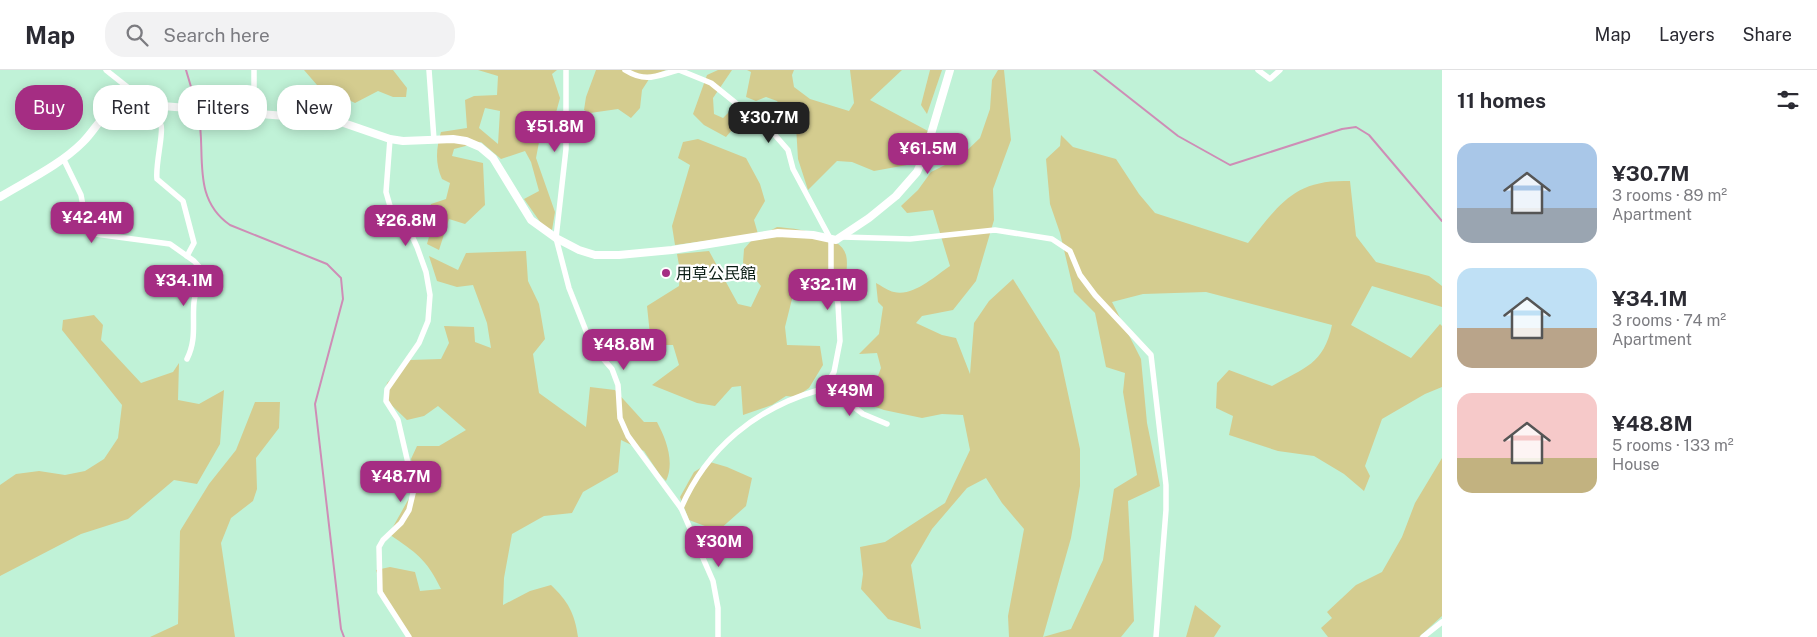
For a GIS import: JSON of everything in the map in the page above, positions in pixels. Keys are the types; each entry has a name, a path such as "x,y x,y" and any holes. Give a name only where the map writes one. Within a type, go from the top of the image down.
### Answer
{"street":[{"path":"106,70 123,85"},
{"path":"254,70 254,85"},
{"path":"429,70 434,140"},
{"path":"566,70 566,149 556,238 569,288 581,323 592,346 612,369 618,385 620,418 628,436 681,508 713,581 718,608 718,637"},
{"path":"626,70 638,78 650,78 679,70 711,83 774,134 788,150 793,169 831,240 831,271 838,304 840,341 834,372 826,385 819,390 760,414 744,424 723,445 693,482 681,508"},
{"path":"843,237 896,196 917,172 925,154 950,70"},
{"path":"1258,70 1270,79 1280,70"},
{"path":"267,113 335,120 390,139 403,141 466,141 480,147 493,158 531,220 556,238 579,250 595,255 619,255 778,233 812,234 831,240 843,237 928,238 962,232 995,230 1052,239 1070,251 1080,275 1095,294 1152,355 1166,510 1156,637"},
{"path":"0,197 63,158 84,141 93,129"},
{"path":"161,130 156,163 157,179 183,201 194,243 187,256"},
{"path":"390,139 386,192 390,206 412,236 417,247 426,272 430,295 428,321 419,343 387,389 386,402 398,420 414,490 409,510 391,534 383,540 379,548 380,592 408,637"},
{"path":"63,158 80,196 88,232 170,244 187,256 205,273 196,292 194,303 195,332 187,359"},
{"path":"826,385 863,414 887,424"},
{"path":"1423,637 1442,622"}],"shaded area":[{"path":"304,70 393,70 407,88 406,97 393,97 378,91 355,103 351,101 351,85 317,85"},
{"path":"478,70 557,70 552,74 560,98 551,131 540,137 536,158 555,212 552,230 543,226 524,199 539,191 531,162 525,151 501,159 481,142 454,149 452,156 483,163 485,205 465,224 449,219 439,250 427,244 430,233 425,227 431,204 446,199 450,183 442,179 437,162 437,150 441,132 467,128 465,100 474,96 497,95 498,76","holes":["485,108 500,111 498,144 479,128"]},
{"path":"596,70 666,70 651,76 642,90 640,108 631,118 618,109 590,113 584,110 586,97"},
{"path":"718,70 732,70 713,98 714,114 723,118 733,108 742,118 726,137 704,125 693,114 707,75"},
{"path":"747,70 794,70 792,75 794,87 810,99 849,111 854,103 850,70 902,70 870,100 928,131 920,155 907,165 874,171 852,162 837,161 808,190 798,159 796,126 777,101 766,97 756,101 746,97 751,72"},
{"path":"930,70 942,70 927,114 921,105"},
{"path":"998,70 1004,70 1011,140 993,189 994,220 976,281 953,310 922,316 916,323 942,335 956,338 970,374 974,323 989,301 1013,279 1059,352 1080,449 1080,486 1071,538 1043,637 1009,637 1008,616 1024,529 1002,503 986,478 967,488 932,529 911,565 921,629 888,619 861,589 863,574 860,547 885,542 945,503 970,450 963,415 942,414 922,418 884,410 867,404 881,368 877,353 859,354 879,334 883,307 878,302 876,283 887,290 901,293 924,285 950,266 933,210 907,213 901,206 918,190 931,172 959,158 980,138 990,109 992,80"},
{"path":"1061,135 1073,147 1116,159 1139,194 1155,213 1248,243 1280,206 1302,189 1331,181 1350,181 1356,236 1376,262 1429,276 1442,286 1442,307 1372,286 1351,325 1411,358 1440,324 1442,326 1442,387 1425,394 1382,419 1365,466 1370,476 1364,491 1344,474 1314,456 1278,451 1229,435 1233,416 1216,408 1217,383 1229,370 1272,386 1303,369 1318,357 1324,348 1332,325 1206,292 1143,294 1112,302 1141,359 1147,423 1160,486 1128,501 1134,621 1121,637 1043,637 1071,629 1103,560 1114,489 1137,475 1123,392 1125,373 1106,367 1095,313 1074,292 1060,233 1050,204 1046,159 1060,146"},
{"path":"698,139 746,158 760,184 765,201 754,220 758,234 675,245 672,226 690,165 678,158 683,142"},
{"path":"777,227 805,231 826,237 836,242 842,248 847,259 843,294 793,295 785,327 787,345 820,346 823,365 809,388 796,397 786,396 772,405 743,415 741,386 732,387 715,406 697,403 652,385 679,365 673,345 615,345 650,335 647,306 679,286 680,271 677,254 709,251 738,304 751,307 761,286 743,263 744,249 751,241"},
{"path":"526,251 528,281 539,304 545,339 533,354 539,393 586,427 590,387 615,390 644,422 657,422 668,451 669,474 666,481 644,451 621,440 618,472 583,492 572,513 544,516 512,534 504,578 503,605 530,591 551,585 570,608 578,637 409,637 385,598 376,570 390,567 415,572 420,591 441,589 420,557 389,534 417,484 411,459 417,446 439,446 466,430 438,406 424,416 407,420 384,398 387,383 410,360 441,359 449,343 444,326 474,327 475,342 491,348 487,323 473,285 457,287 437,281 429,256 458,270 466,253"},
{"path":"94,315 103,325 101,340 141,383 173,372 179,363 178,400 199,404 224,390 220,444 197,484 174,480 128,519 81,534 0,576 0,485 16,474 39,471 65,475 85,471 104,459 118,438 122,405 62,330 63,320"},
{"path":"255,402 280,402 279,428 256,458 257,489 253,501 231,518 221,543 235,637 150,637 178,624 180,531 209,484 236,450"},
{"path":"1442,458 1442,616 1419,637 1328,637 1321,628 1332,618 1327,612 1356,585 1382,572 1402,537 1415,503"},
{"path":"710,462 752,478 746,506 718,531 689,520 680,497 694,472"},
{"path":"1195,605 1221,626 1214,637 1186,637"}],"waterway":[{"path":"186,70 190,85"},
{"path":"1094,70 1178,136 1230,165 1342,129 1356,127 1369,135 1442,221"},
{"path":"200,130 202,173 209,201 218,214 230,225 327,264 341,278 343,299 315,404 341,629 344,637"}],"place":[{"name":"用草公民館","path":"666,273"}]}
